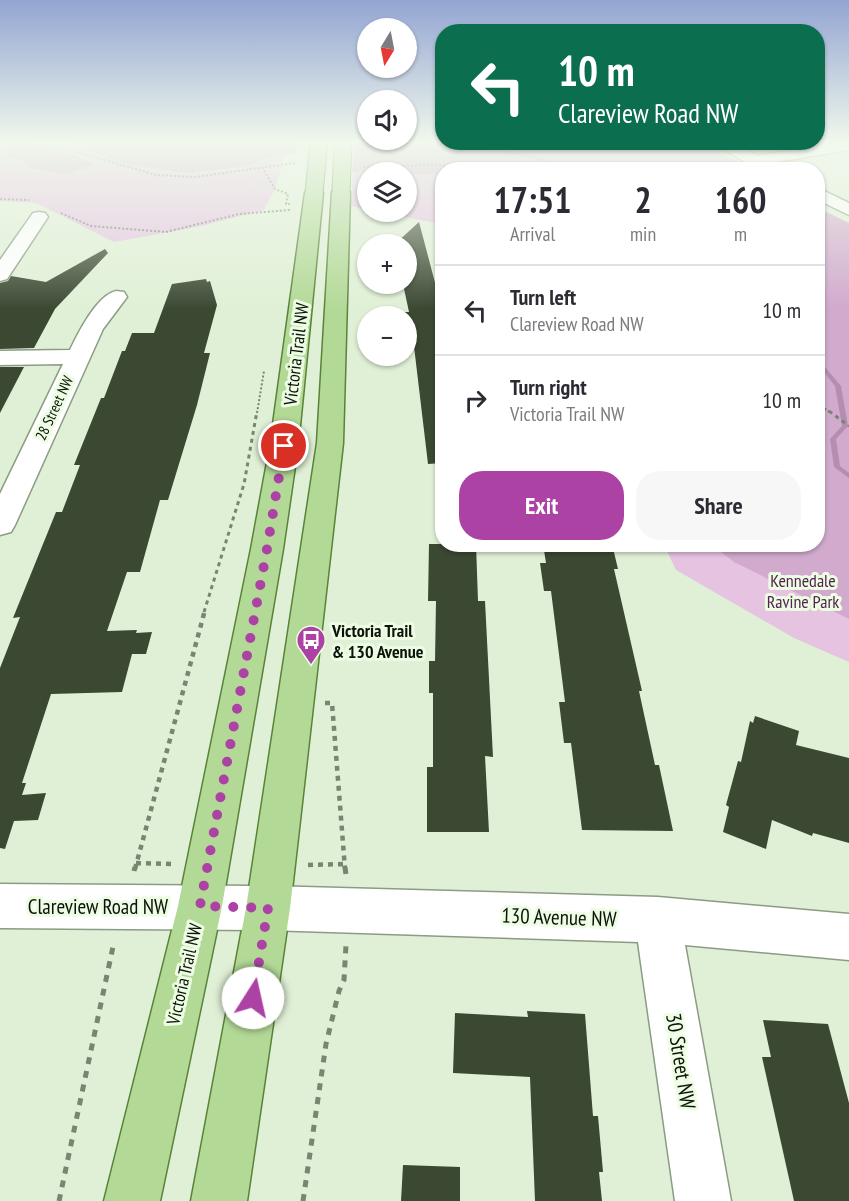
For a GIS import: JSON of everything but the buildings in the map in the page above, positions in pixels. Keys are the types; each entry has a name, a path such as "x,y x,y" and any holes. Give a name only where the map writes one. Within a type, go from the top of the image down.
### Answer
{"main road":[{"name":"Victoria Trail NW","path":"132,1201 200,906 283,457 320,197"},
{"name":"Victoria Trail NW","path":"219,1201 268,908 330,443 321,197"}],"street":[{"path":"825,197 849,210"},
{"path":"0,275 35,208"},
{"name":"28 Street NW","path":"0,525 92,328 116,297"},
{"path":"0,358 78,357"},
{"name":"Clareview Road NW","path":"0,906 268,908"},
{"name":"130 Avenue NW","path":"268,908 658,920 849,937"},
{"name":"30 Street NW","path":"658,920 703,1201"}],"path":[{"path":"287,197 286,204 308,197"},
{"path":"60,212 91,226 166,232 305,197"},
{"path":"293,218 316,197"},
{"path":"0,198 35,208"},
{"path":"59,1201 110,959 203,616 244,484 266,359"},
{"path":"825,409 849,426"}],"green space":[{"path":"0,197 271,197 264,210 202,226 114,242 36,203 0,201"},
{"path":"352,197 357,197 357,208 351,206"},
{"path":"417,197 435,197 435,223 417,219"},
{"path":"825,211 849,223 849,619 734,562 721,552 825,552"},
{"name":"Kennedale Ravine Park","path":"825,213 849,223 849,662 794,638 676,570 667,552 825,552"}],"waterway":[{"path":"825,370 838,386 845,426 833,439 837,467 849,476"}],"place":[{"name":"Victoria Trail & 130 Avenue","path":"311,666"}],"route":[{"path":"253,998 268,908 200,906 284,446"}]}
